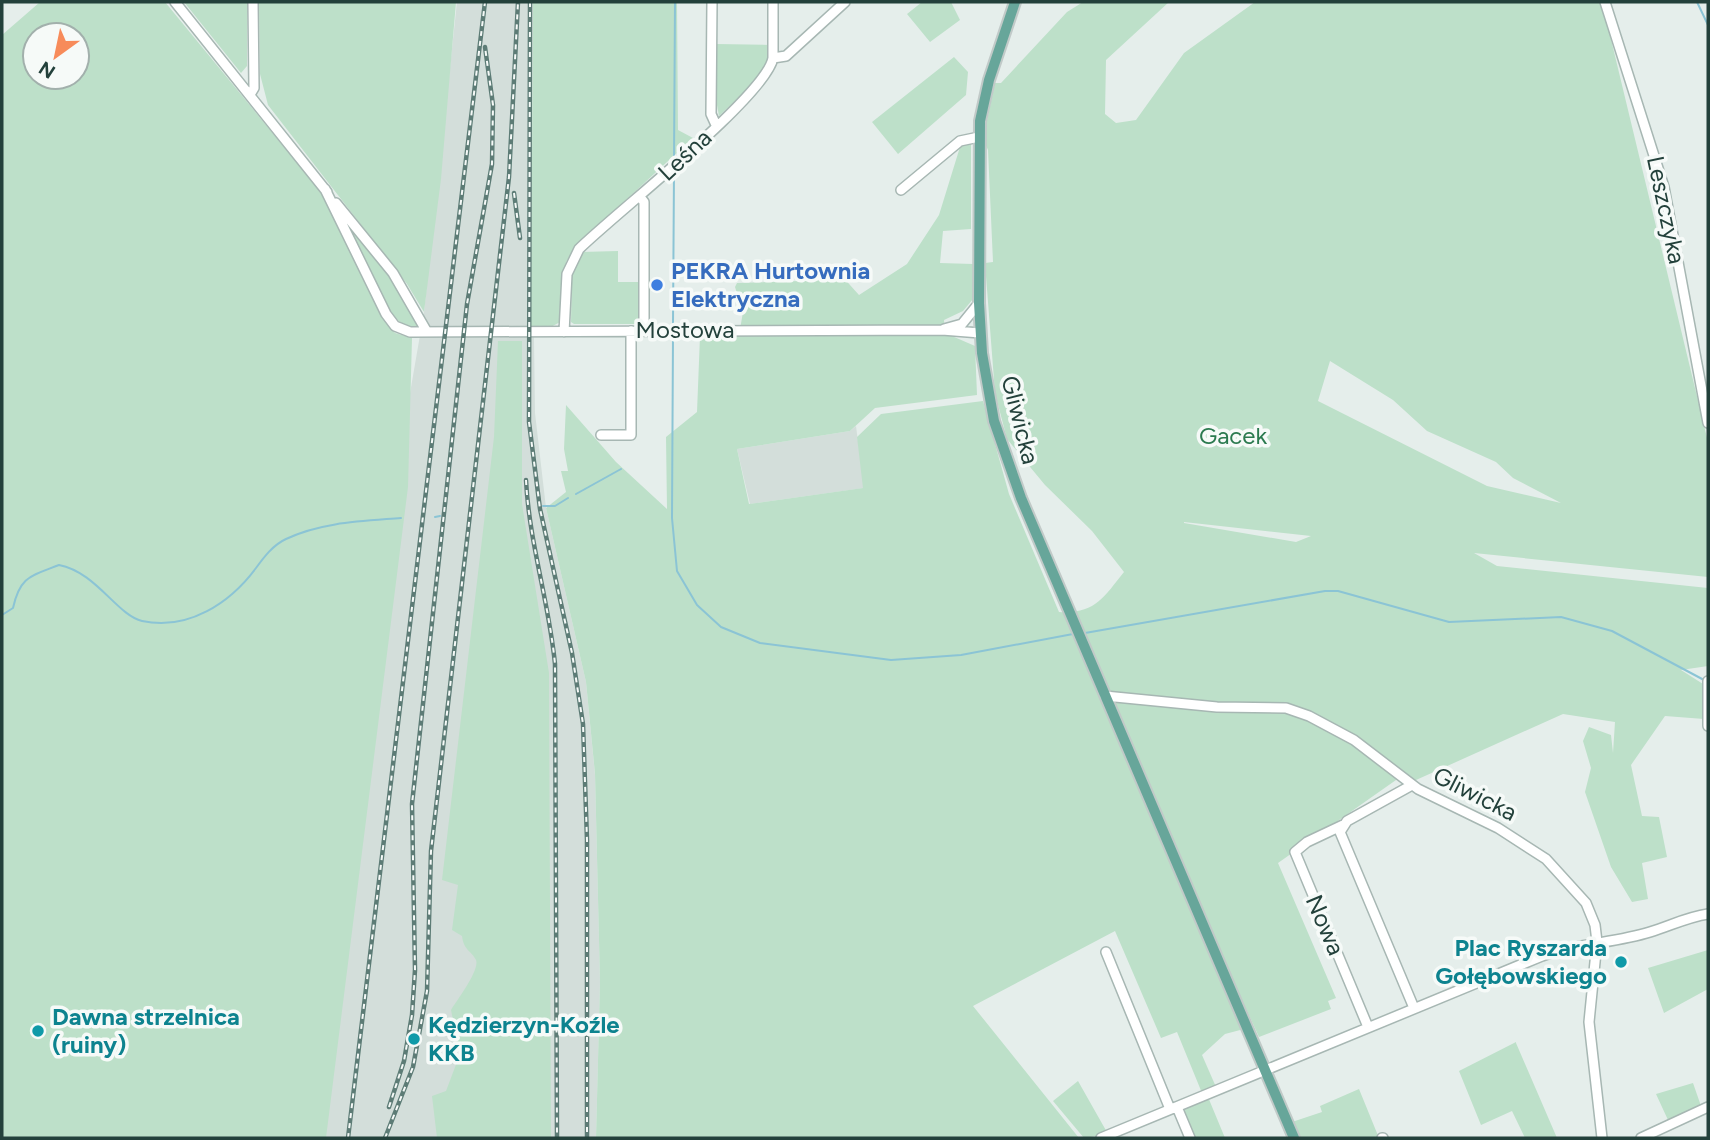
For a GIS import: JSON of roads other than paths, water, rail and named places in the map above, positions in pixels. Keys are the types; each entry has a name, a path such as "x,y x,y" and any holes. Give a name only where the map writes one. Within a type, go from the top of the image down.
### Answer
{"main road":[{"name":"Gliwicka","path":"1015,2 989,80 978,137 980,332 994,421 1006,459 1105,696 1294,1138"}],"street":[{"name":"Mostowa","path":"175,2 251,93 393,273 427,332"},
{"path":"251,93 254,88 253,2"},
{"path":"712,2 711,114 716,125"},
{"path":"773,2 773,58"},
{"name":"Leśna","path":"564,332 567,274 573,257 716,125 766,74 773,58 786,56 845,2"},
{"name":"Leszczyka","path":"1605,2 1664,187 1708,424"},
{"path":"901,190 960,141 978,137"},
{"name":"Mostowa","path":"325,189 390,321 402,330 980,332"},
{"path":"640,197 644,202 644,330"},
{"path":"962,324 979,303"},
{"name":"Mostowa","path":"942,330 962,324"},
{"path":"962,324 975,325 980,332"},
{"path":"601,435 631,435 631,331"},
{"path":"1708,683 1708,726"},
{"name":"Gliwicka","path":"1105,696 1217,707 1286,708 1331,726 1412,785 1498,828 1546,859 1586,904 1595,925 1597,942 1589,1022 1602,1138"},
{"path":"1397,792 1399,775"},
{"name":"Nowa","path":"1368,1027 1294,852 1307,842 1343,825 1412,785"},
{"name":"Nowa","path":"1343,825 1340,832 1343,845 1414,1008"},
{"path":"1321,836 1329,837 1343,845"},
{"path":"1101,1138 1542,956 1652,932 1684,919 1708,914"},
{"path":"1106,952 1174,1108 1190,1138"},
{"path":"1641,1138 1708,1107"}],"waterway":[{"path":"674,159 675,2"},
{"path":"1697,2 1708,25"},
{"path":"673,324 674,171"},
{"path":"673,335 672,518 677,571 697,605 721,627 760,643 891,660 961,655 1073,634"},
{"path":"576,494 621,469"},
{"path":"543,506 555,506 568,498"},
{"path":"435,517 440,516"},
{"path":"2,615 13,608 23,583 59,565 84,576 133,617 159,623 176,622 191,618 221,603 246,581 273,548 286,539 328,526 401,518"},
{"path":"1085,633 1325,591 1338,591 1449,622 1561,617 1612,631 1704,680"}],"railway":[{"path":"348,1138 485,2"},
{"path":"385,1138 413,1067 427,991 431,851 509,177 518,2"},
{"path":"530,2 529,422 540,509 572,653 583,724 587,840 587,1138"},
{"path":"389,1107 404,1061 412,1015 415,970 412,804 467,304 492,164 493,105 485,47"},
{"path":"514,193 520,238"},
{"path":"526,480 531,526 555,664 557,1138"}],"place":[{"name":"PEKRA Hurtownia Elektryczna","path":"657,285"},
{"name":"Plac Ryszarda Gołębowskiego","path":"1621,962"},
{"name":"Dawna strzelnica (ruiny)","path":"38,1031"},
{"name":"Kędzierzyn-Koźle KKB","path":"414,1039"}],"park label":[{"name":"Gacek","path":"1233,436"}]}
